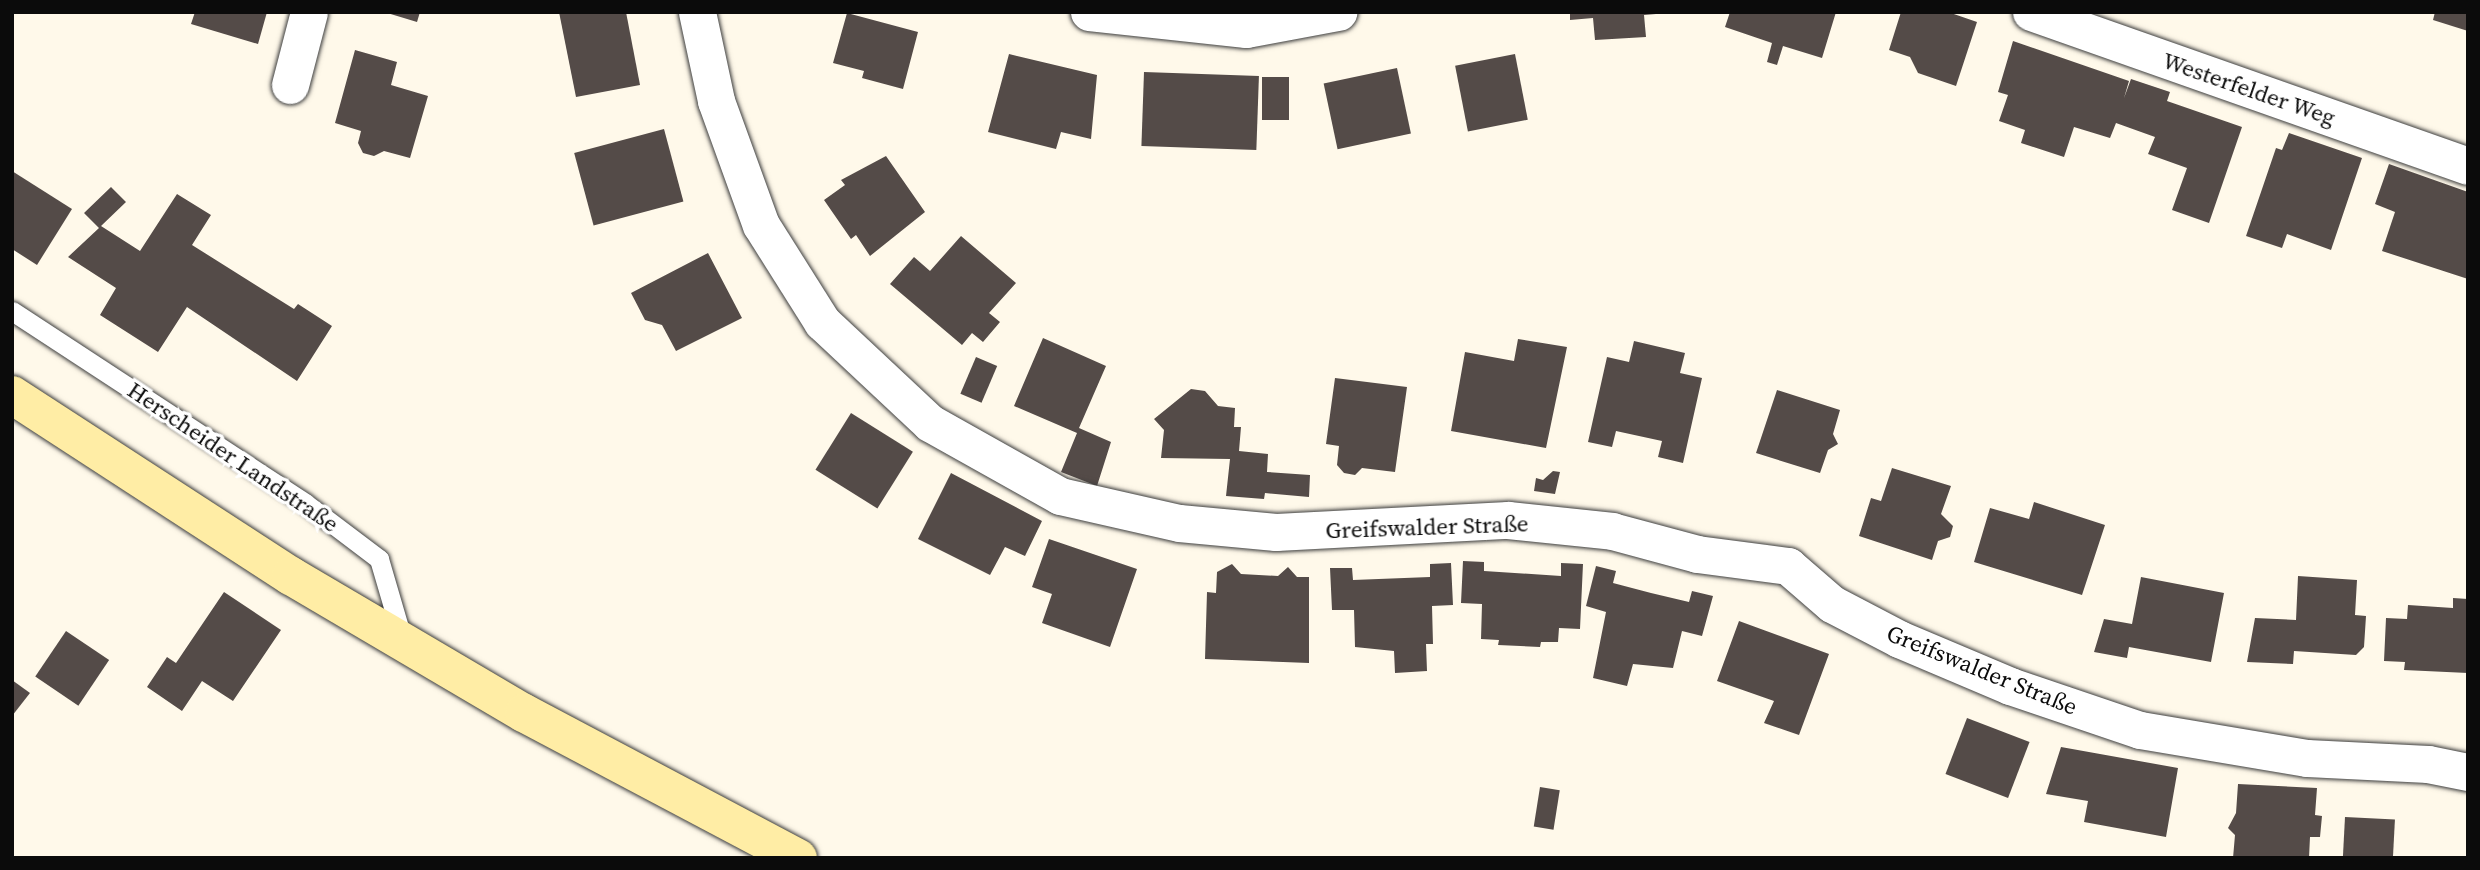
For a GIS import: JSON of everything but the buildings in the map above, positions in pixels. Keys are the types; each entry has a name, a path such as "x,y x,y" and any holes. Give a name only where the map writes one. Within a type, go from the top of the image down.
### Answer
{"main road":[{"path":"12,395 291,576 596,752 798,858"}],"street":[{"path":"290,85 309,12"},
{"name":"Greifswalder Straße","path":"697,12 716,101 761,225 822,322 930,423 1060,496 1179,523 1276,533 1508,520 1612,531 1697,554 1788,566 1832,604 1899,639 2010,686 2140,730 2307,758 2428,764 2468,772"},
{"path":"1089,12 1246,29 1338,12"},
{"name":"Westerfelder Weg","path":"2031,12 2468,166"}],"lane":[{"name":"Herscheider Landstraße","path":"12,311 305,503 379,559 394,596 404,642"}]}
